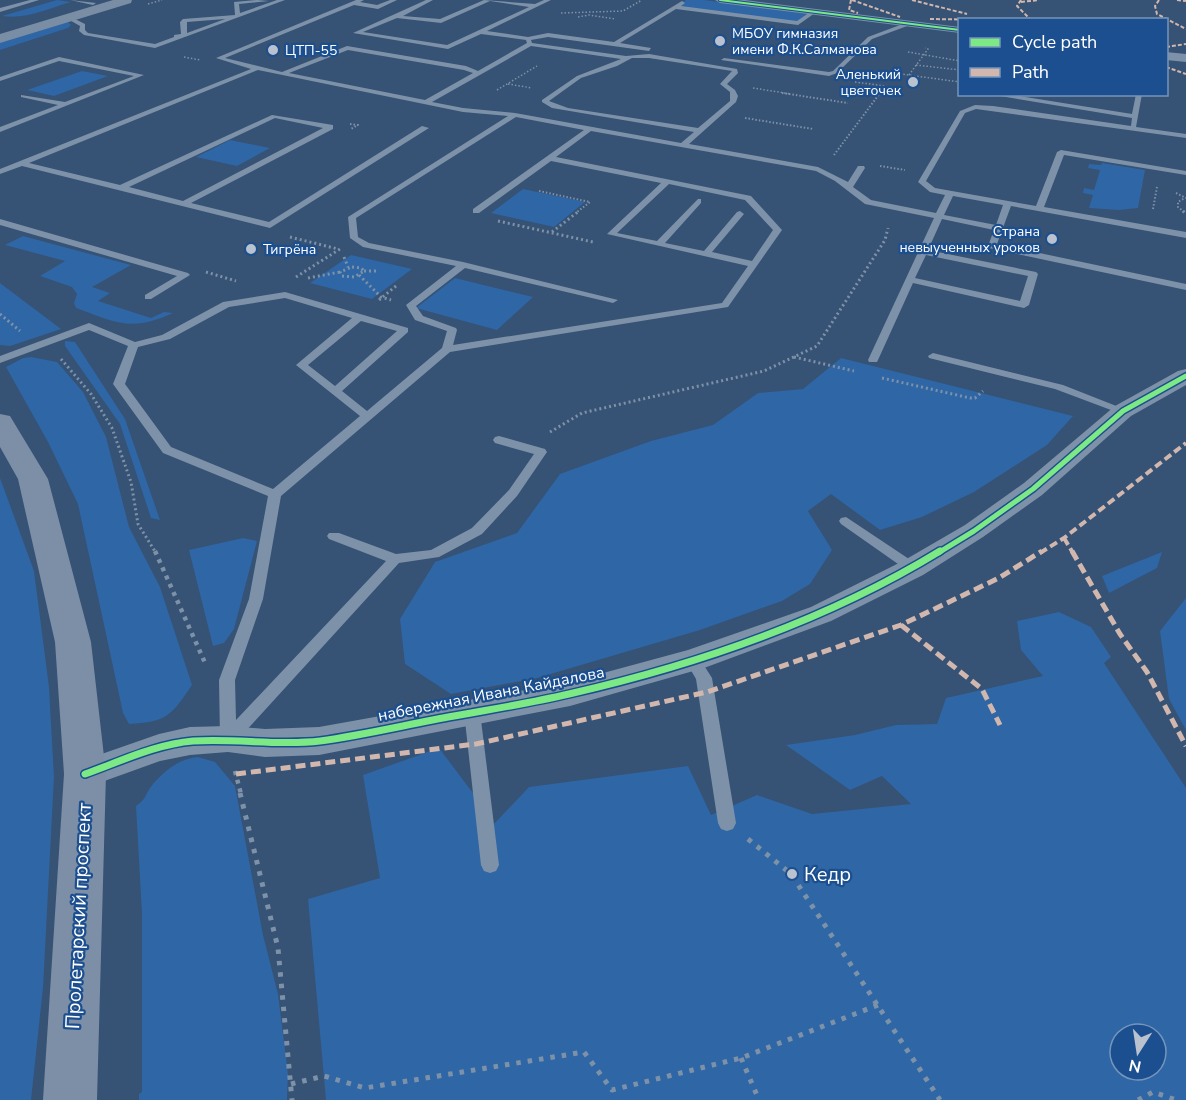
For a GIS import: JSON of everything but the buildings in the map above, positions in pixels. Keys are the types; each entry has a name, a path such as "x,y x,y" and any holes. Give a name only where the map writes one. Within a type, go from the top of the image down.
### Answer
{"main road":[{"path":"0,39 126,0"},
{"path":"0,31 99,2"},
{"name":"Пролетарский проспект","path":"0,422 33,479 73,642 85,774 70,1100"}],"street":[{"path":"720,0 903,21 958,30"},
{"path":"1168,56 1186,58"},
{"name":"набережная Ивана Кайдалова","path":"85,774 159,748 190,741 228,739 264,743 319,741 570,694 693,660 821,614 913,568 974,531 1033,489 1123,411 1186,376"}],"lane":[{"path":"0,10 36,0"},
{"path":"73,0 99,2"},
{"path":"238,16 236,3 273,0"},
{"path":"69,18 83,26 82,31 86,34 155,46 282,0"},
{"path":"361,0 219,58 280,74 425,103 463,110 515,115 818,169 838,179 868,202 940,216 968,226 998,228"},
{"path":"353,3 378,7 394,0"},
{"path":"346,48 352,40 352,35 429,2 429,0"},
{"path":"396,16 441,21 490,0 536,6"},
{"path":"356,33 448,47 548,0"},
{"path":"615,45 686,0"},
{"path":"675,7 798,23 813,12"},
{"path":"184,36 183,22 185,20 238,16"},
{"path":"425,103 529,42 548,35 829,74 835,72 870,38 903,21"},
{"path":"482,32 626,58"},
{"path":"161,37 184,36"},
{"path":"114,39 149,38"},
{"path":"280,74 346,48 466,68 477,73"},
{"path":"683,145 700,131 733,102 735,96 733,91 723,84 735,73 735,70 639,55 579,77 544,101 554,107 568,110 700,131"},
{"path":"0,79 59,59 141,75 0,130"},
{"path":"0,172 239,75 260,69"},
{"path":"23,96 66,104"},
{"path":"1004,96 1135,116"},
{"path":"1133,128 1139,96"},
{"path":"1186,136 993,108 968,110 962,112 958,117 922,182 933,190 1186,235"},
{"path":"515,115 352,217 354,238 366,245 613,300"},
{"path":"120,188 274,116 330,127 183,204"},
{"path":"20,163 270,225 424,128"},
{"path":"476,212 590,129"},
{"path":"1038,209 1061,152 1186,173"},
{"path":"228,739 227,680 256,599 275,495 447,349 725,305 778,230 748,198 550,158"},
{"path":"848,188 861,168"},
{"path":"667,182 611,234 754,264"},
{"path":"873,360 951,193"},
{"path":"659,244 698,201"},
{"path":"1008,204 992,246 1186,287"},
{"path":"706,254 740,214"},
{"path":"0,222 185,275 148,297"},
{"path":"911,280 1024,305 1033,274 924,252"},
{"path":"447,349 452,330 419,318 411,305 463,265"},
{"path":"0,360 89,326 134,345 166,336 226,304 285,295 404,330 334,392"},
{"path":"359,317 301,365 368,417"},
{"path":"134,345 119,384 168,450 275,495"},
{"path":"933,356 1059,387 1123,411"},
{"path":"334,536 395,559 434,554 477,531 513,493 541,452 500,440"},
{"path":"846,521 913,568"},
{"path":"228,739 395,559"},
{"path":"693,660 704,678 727,823"},
{"path":"472,712 490,865"}],"path":[{"path":"571,21 589,15 619,20"},
{"path":"909,75 928,49 916,47"},
{"path":"908,52 958,61"},
{"path":"916,65 958,70"},
{"path":"886,72 958,82"},
{"path":"829,74 851,82 885,87 832,158"},
{"path":"723,84 848,103"},
{"path":"720,113 813,129"},
{"path":"1150,229 1160,168"},
{"path":"511,185 590,202 552,232"},
{"path":"1186,198 1178,202 1178,207 1186,213"},
{"path":"523,447 582,413 764,371 817,346 885,240 895,207"},
{"path":"296,277 354,238"},
{"path":"308,279 340,272 345,268 357,267 364,272 346,277 340,272"},
{"path":"359,275 381,297 411,305"},
{"path":"359,317 400,284"},
{"path":"794,357 860,373"},
{"path":"882,378 973,399 982,392 997,372"},
{"path":"727,823 791,874 940,1100"},
{"path":"291,1084 324,1076 365,1088 584,1052 612,1090 741,1058 878,1005"},
{"path":"741,1058 759,1100"},
{"path":"1138,1100 1153,1092 1176,1100"}],"shaded area":[{"path":"57,0 71,2 28,15 2,16"},
{"path":"686,0 704,0 810,14 798,23 675,7"},
{"path":"68,22 71,25 68,28 0,50 0,42"},
{"path":"82,71 108,76 54,96 27,90"},
{"path":"230,140 270,148 237,166 196,157"},
{"path":"1102,163 1145,170 1138,208 1119,210 1089,208 1093,195 1083,193 1084,188 1094,190 1100,170 1088,168 1089,164 1101,165"},
{"path":"523,189 585,202 554,227 491,213"},
{"path":"23,236 131,265 92,287 110,293 98,301 151,318 164,312 173,313 135,324 114,321 76,308 74,303 77,294 72,287 40,276 65,261 5,245"},
{"path":"351,255 412,269 372,299 310,283"},
{"path":"455,278 533,297 497,330 416,308"},
{"path":"0,283 61,329 10,346 0,345"},
{"path":"65,341 75,342 125,419 160,520 151,518 120,424 65,346"},
{"path":"31,357 57,362 83,392 106,437 129,527 160,587 192,685 179,704 160,719 129,724 123,713 78,504 48,442 6,367 23,358"},
{"path":"841,358 1073,416 1047,445 974,492 922,517 880,530 831,494 808,511 832,550 810,584 782,601 700,630 537,678 451,694 405,664 400,619 435,562 517,533 560,474 651,441 713,425 758,393 803,389"},
{"path":"0,478 34,571 49,687 54,777 43,988 31,1100 0,1100"},
{"path":"243,538 257,541 234,629 224,643 213,646 189,550"},
{"path":"1162,552 1157,568 1109,593 1102,576"},
{"path":"1186,598 1186,730 1169,699 1160,631"},
{"name":"Кедр","path":"1059,612 1091,627 1111,657 1104,663 1186,788 1186,1100 326,1100 308,899 380,878 363,775 439,748 479,801 492,826 529,787 688,766 711,815 757,795 812,814 911,804 882,776 850,790 786,745 855,735 896,725 937,724 946,698 1043,676 1021,650 1017,621"},
{"path":"198,757 215,762 235,786 263,935 278,994 288,1074 287,1100 139,1100 139,1094 142,1092 142,914 136,806 165,772 177,763"}],"marked path":[{"path":"851,0 849,10 858,13"},
{"path":"852,0 900,17"},
{"path":"912,0 967,14"},
{"path":"1021,0 1017,6 1029,18"},
{"path":"1021,2 1039,0"},
{"path":"1159,0 1155,6 1157,14 1166,18"},
{"path":"1177,0 1186,1"},
{"path":"930,19 958,19"},
{"path":"1168,19 1186,29"},
{"path":"1168,47 1186,44"},
{"path":"1168,68 1186,74"},
{"path":"236,774 476,744 707,692 901,625 999,578 1064,538 1186,443"},
{"path":"1064,538 1120,634 1147,672 1186,746"},
{"path":"901,625 982,689 1000,725"}],"cycle path":[{"path":"720,0 958,30"},
{"path":"85,774 159,748 190,741 228,739 265,743 319,741 570,694 693,660 821,614 913,568 974,531 1033,489 1123,411 1186,376"}],"place":[{"name":"МБОУ гимназия имени Ф.К.Салманова","path":"720,41"},
{"name":"ЦТП-55","path":"273,50"},
{"name":"Аленький цветочек","path":"913,82"},
{"name":"Страна невыученных уроков","path":"1052,239"},
{"name":"Тигрёна","path":"251,249"},
{"name":"Кедр","path":"792,874"}]}
